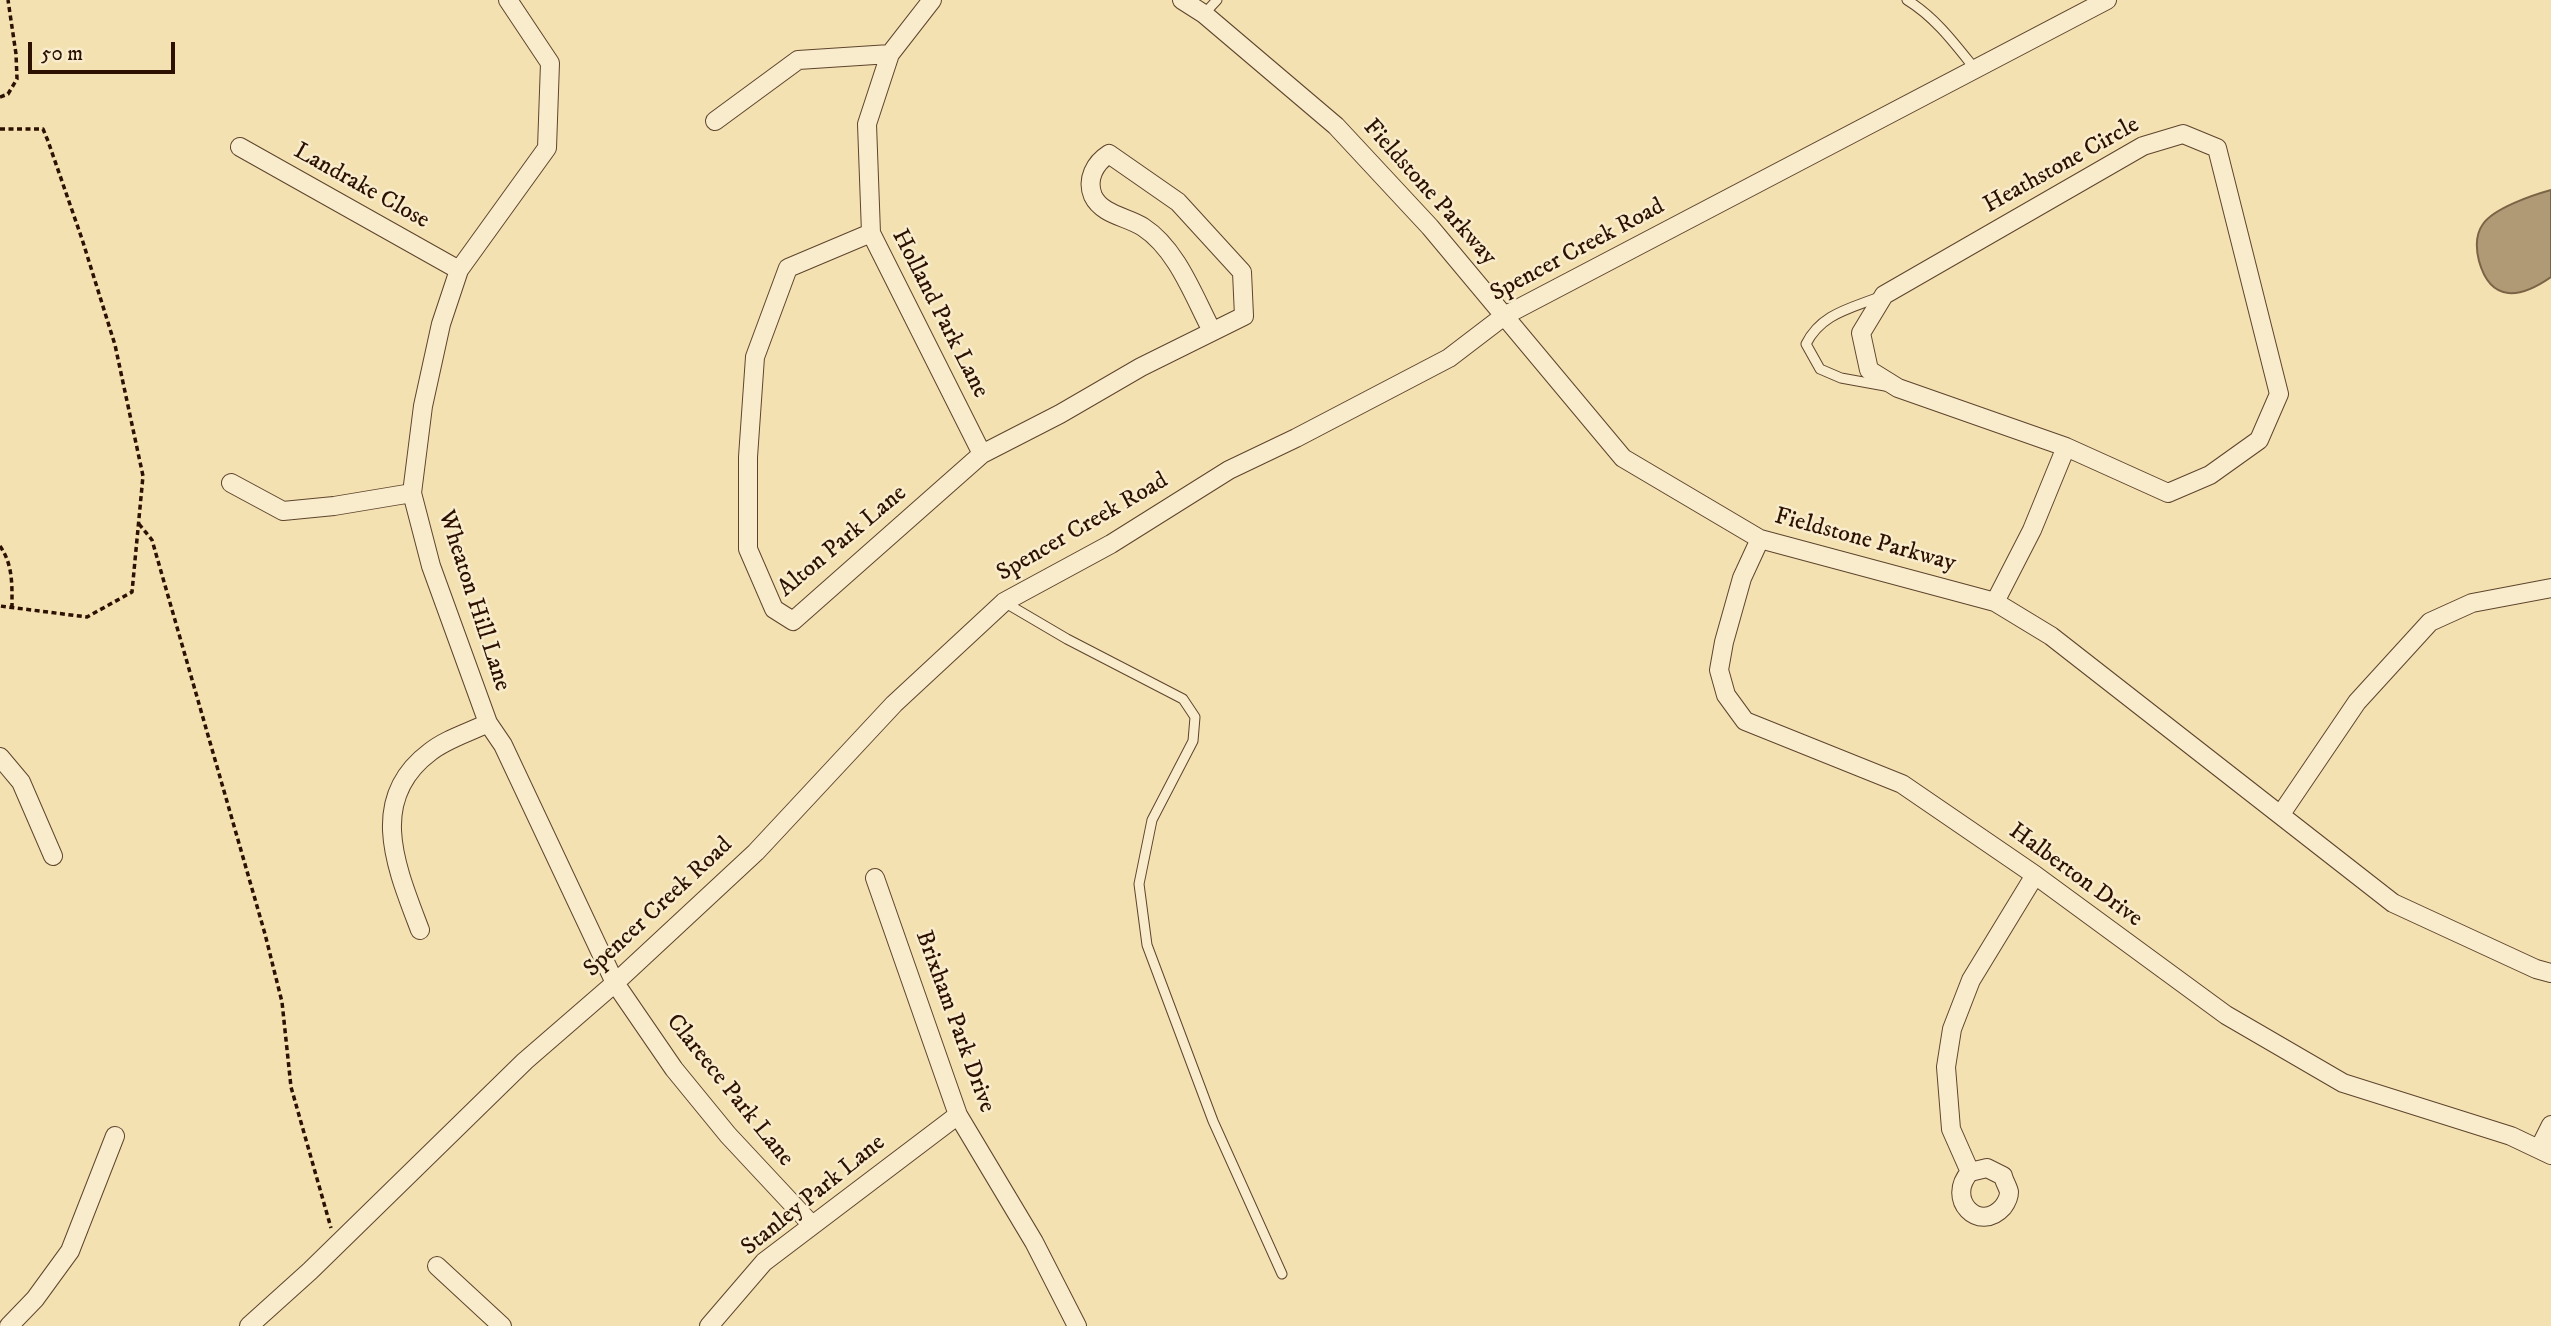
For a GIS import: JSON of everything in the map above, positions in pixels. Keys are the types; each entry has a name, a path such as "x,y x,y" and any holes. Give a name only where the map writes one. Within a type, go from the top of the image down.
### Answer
{"street":[{"name":"Wheaton Hill Lane","path":"508,0 550,63 547,148 458,270 441,324 423,406 412,493 431,566 488,723 503,745 615,983"},
{"name":"Holland Park Lane","path":"932,0 890,54 867,124 871,233 982,454"},
{"name":"Fieldstone Parkway","path":"1182,0 1204,14 1336,126 1430,227 1623,458 1760,539 1995,602 2051,636 2393,903 2536,970 2551,974"},
{"name":"Spencer Creek Road","path":"249,1326 336,1246 525,1061 615,983 756,852 894,704 1004,602 1111,544 1229,470 1449,358 1504,316 2107,0"},
{"path":"715,121 798,60 890,54"},
{"name":"Heathstone Circle","path":"2183,134 2217,148 2278,394 2259,440 2210,475 2168,493 2066,447 1898,388 1869,370 1861,332 1884,295 2143,146 2183,134"},
{"name":"Landrake Close","path":"240,147 458,270"},
{"name":"Alton Park Lane","path":"871,233 788,268 755,357 748,457 748,548 774,609 793,621 982,454 1060,414 1140,367 1244,316 1242,272 1178,202 1109,154 1097,161 1091,178 1092,194 1100,205 1143,226 1165,248 1212,331"},
{"path":"1995,602 2032,530 2066,447"},
{"path":"231,483 283,511 412,493"},
{"name":"Halberton Drive","path":"1760,539 1742,578 1719,670 1726,695 1745,721 1902,783 2035,875 2226,1015 2343,1083 2511,1136 2545,1152"},
{"path":"2281,814 2357,702 2430,622 2472,603 2551,588"},
{"path":"420,930 398,871 391,817 402,779 430,751 488,723"},
{"path":"0,757 21,782 53,856"},
{"path":"1970,1172 1951,1129 1947,1067 1952,1029 1971,980 2035,875"},
{"name":"Brixham Park Drive","path":"875,878 958,1115 1034,1242 1077,1326"},
{"name":"Clareece Park Lane","path":"615,983 674,1069 729,1135 812,1225"},
{"name":"Stanley Park Lane","path":"709,1326 764,1262 958,1115"},
{"path":"2545,1152 2551,1125"},
{"path":"9,1326 35,1299 70,1251 115,1136"},
{"path":"437,1266 502,1326"}],"lane":[{"path":"1204,14 1217,0"},
{"path":"1907,0 1921,9 1949,37 1975,69"},
{"path":"1884,295 1833,315 1814,330 1806,344 1820,369 1841,378 1898,388"},
{"path":"1004,602 1067,639 1182,699 1195,717 1193,741 1152,820 1139,884 1147,946 1213,1121 1282,1274"}],"path":[{"path":"0,96 8,94 17,79 8,0"},
{"path":"0,130 43,130 82,239 115,345 143,476 132,592 87,617 0,606"},
{"path":"138,524 152,540 261,921 282,1002 290,1087 336,1246"},
{"path":"0,546 8,557 12,577 12,607"}],"shaded area":[{"path":"2551,190 2551,277 2518,293 2499,290 2491,285 2484,275 2479,261 2477,242 2480,228 2488,218 2505,208"}]}
